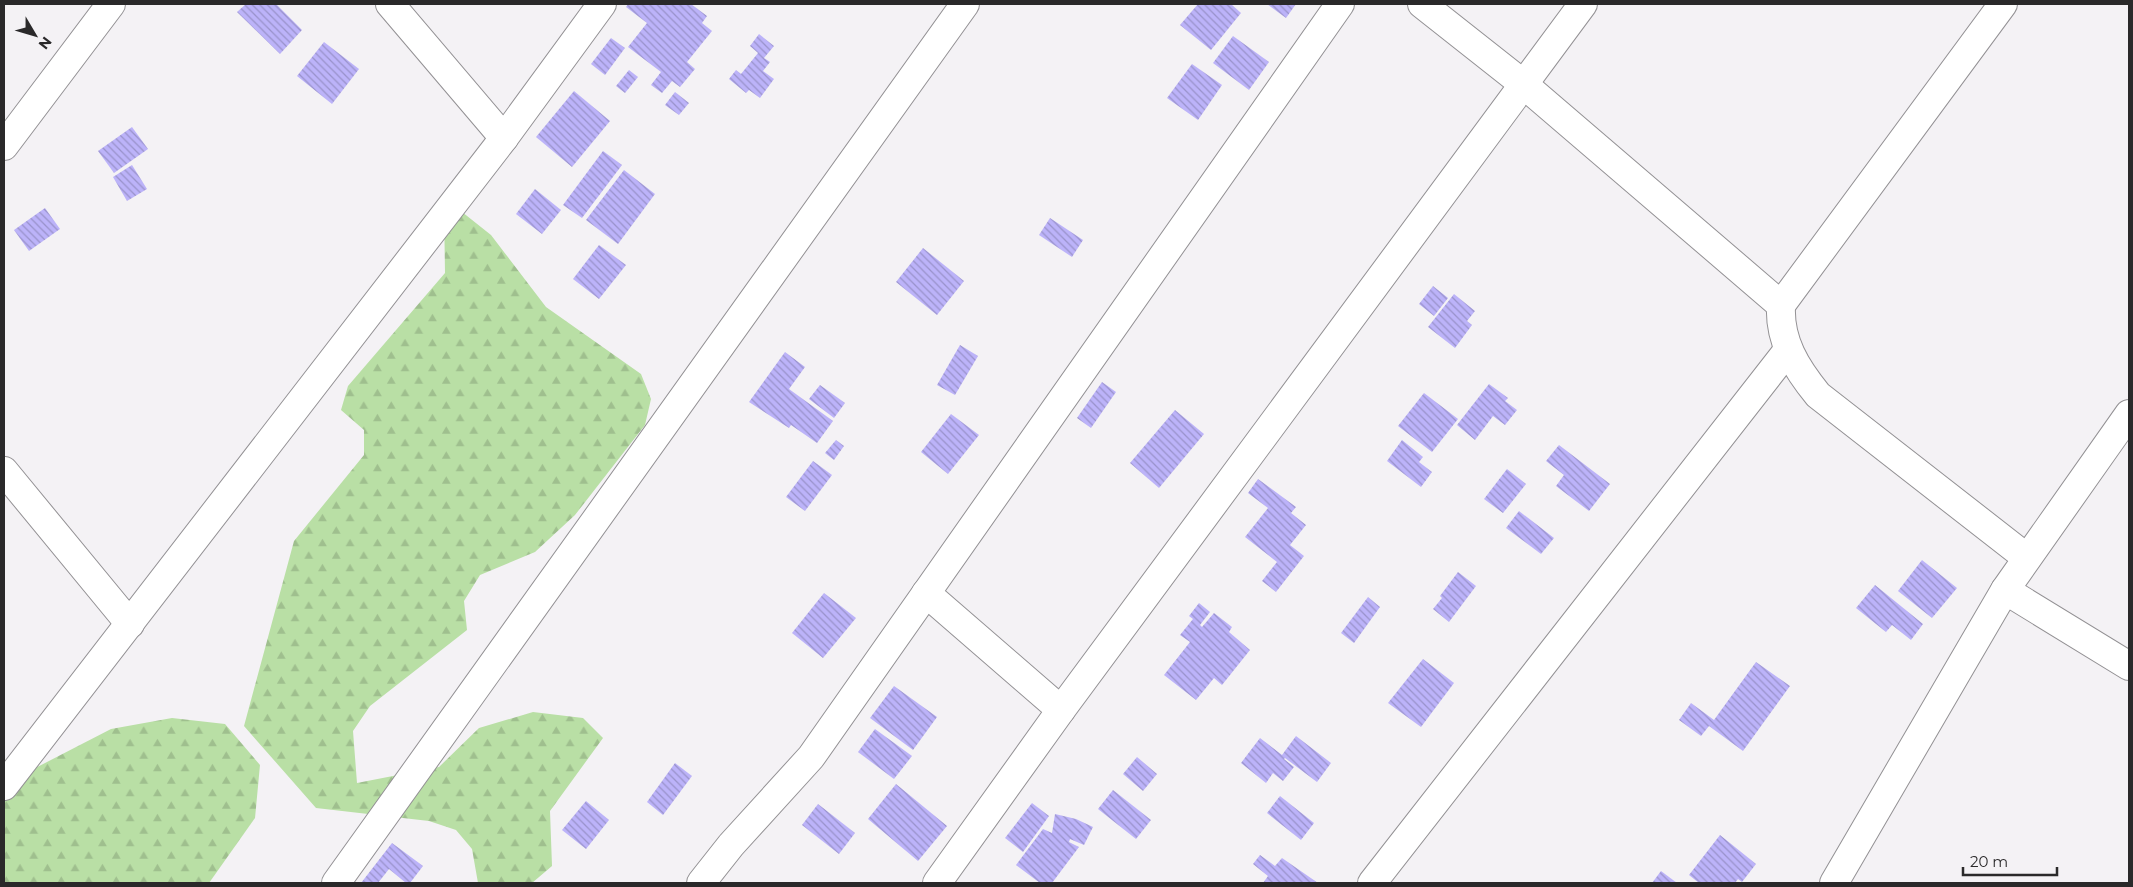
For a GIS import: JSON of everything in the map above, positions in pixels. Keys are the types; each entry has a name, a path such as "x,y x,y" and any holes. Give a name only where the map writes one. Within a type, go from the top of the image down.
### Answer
{"street":[{"path":"4,146 112,4"},
{"path":"390,4 504,138"},
{"path":"4,786 504,138 602,4"},
{"path":"336,883 966,4"},
{"path":"701,883 731,846 811,757 1340,4"},
{"path":"1422,4 1522,83 1781,305"},
{"path":"937,883 1061,710 1582,4"},
{"path":"2003,4 1781,305 1780,322 1788,350 1799,372 1818,396 2027,558"},
{"path":"1372,883 1788,350"},
{"path":"1834,883 2005,590 2129,414"},
{"path":"4,471 130,624"},
{"path":"2005,590 2129,666"},
{"path":"926,593 1061,710"}],"green space":[{"path":"452,204 491,235 546,307 641,374 651,399 645,425 575,515 535,552 480,575 464,601 467,630 370,706 353,731 357,783 439,767 479,728 533,712 583,718 603,738 550,811 552,866 532,883 478,883 472,849 456,830 429,821 316,808 244,726 294,541 364,455 364,430 341,410 348,386 445,273 444,206"},
{"path":"172,718 225,724 260,765 255,818 209,883 4,883 4,790 14,779 111,729"}],"building":[{"path":"246,4 276,4 302,30 280,54 237,12"},
{"path":"628,4 691,4 707,16 702,23 712,31 687,62 695,69 680,87 672,81 662,93 651,85 661,72 628,47 647,23 626,7"},
{"path":"1198,4 1231,4 1241,13 1211,50 1180,25"},
{"path":"1267,4 1296,4 1286,18"},
{"path":"759,34 774,46 764,58 770,62 763,71 774,79 760,98 749,90 746,93 729,79 736,70 741,74 758,53 750,46"},
{"path":"1233,36 1269,62 1249,90 1213,63"},
{"path":"611,38 625,48 605,75 591,64"},
{"path":"324,42 359,69 332,104 297,76"},
{"path":"1192,64 1222,85 1198,120 1167,98"},
{"path":"629,70 638,77 625,93 616,86"},
{"path":"574,91 610,121 572,167 536,137"},
{"path":"675,92 689,103 679,115 665,105"},
{"path":"132,127 148,149 114,173 98,151"},
{"path":"603,151 622,165 582,218 563,205"},
{"path":"132,165 147,189 127,201 113,177"},
{"path":"624,170 655,194 618,244 586,220"},
{"path":"535,189 561,210 542,234 516,214"},
{"path":"45,208 60,229 29,251 14,230"},
{"path":"1050,218 1083,240 1072,257 1039,235"},
{"path":"599,245 626,265 599,299 573,279"},
{"path":"923,248 964,281 937,315 896,282"},
{"path":"1433,286 1448,298 1434,316 1419,304"},
{"path":"1454,294 1475,311 1467,321 1472,325 1455,348 1428,327"},
{"path":"960,345 978,356 955,395 937,385"},
{"path":"785,352 805,367 789,389 833,421 817,443 791,425 789,428 749,402"},
{"path":"1102,382 1116,392 1091,428 1077,418"},
{"path":"1489,384 1508,398 1505,401 1517,410 1505,425 1493,416 1475,440 1457,425"},
{"path":"820,385 845,403 834,418 809,399"},
{"path":"1424,393 1458,419 1432,452 1398,426"},
{"path":"1175,410 1204,434 1159,488 1130,463"},
{"path":"951,414 979,435 948,474 921,452"},
{"path":"836,440 844,446 834,460 825,453"},
{"path":"1402,440 1423,457 1419,462 1432,472 1421,487 1387,461"},
{"path":"1559,445 1610,484 1589,511 1556,486 1564,475 1546,461"},
{"path":"813,461 832,475 805,511 786,497"},
{"path":"1507,469 1526,484 1503,513 1484,499"},
{"path":"1258,479 1296,507 1291,513 1306,525 1290,545 1304,556 1276,592 1262,581 1277,562 1245,537 1268,508 1248,493"},
{"path":"1519,511 1554,538 1541,554 1506,528"},
{"path":"1922,560 1957,588 1932,618 1898,591"},
{"path":"1458,572 1476,586 1449,622 1433,609"},
{"path":"1875,585 1923,624 1911,640 1892,625 1886,632 1856,608"},
{"path":"824,593 856,618 823,658 792,633"},
{"path":"1368,597 1380,607 1354,643 1341,633"},
{"path":"1199,603 1210,612 1200,625 1202,627 1214,613 1232,627 1229,632 1250,650 1222,685 1214,678 1196,700 1164,675 1190,642 1180,635 1193,619 1189,616"},
{"path":"1423,659 1454,683 1421,727 1388,703"},
{"path":"1756,662 1790,686 1743,751 1709,726 1701,736 1679,720 1691,703 1714,720"},
{"path":"894,686 937,717 913,750 870,718"},
{"path":"875,729 912,756 894,779 858,752"},
{"path":"1296,736 1331,763 1317,782 1285,758 1294,767 1283,781 1273,773 1266,783 1241,763 1260,738 1282,755"},
{"path":"1137,757 1157,774 1143,791 1123,774"},
{"path":"675,763 692,776 663,815 647,802"},
{"path":"896,784 947,826 918,861 868,819"},
{"path":"1113,790 1151,820 1136,839 1098,809"},
{"path":"1280,796 1314,823 1301,840 1267,813"},
{"path":"586,801 609,820 586,849 562,830"},
{"path":"1032,803 1049,816 1023,852 1005,838"},
{"path":"818,804 855,833 839,854 802,825"},
{"path":"1055,814 1076,819 1093,827 1084,845 1070,839 1069,842 1079,847 1052,883 1040,883 1016,865 1043,829 1052,833"},
{"path":"1720,835 1756,864 1742,882 1738,879 1735,883 1699,883 1689,875"},
{"path":"392,843 423,866 410,883 406,883 389,869 378,883 361,883"},
{"path":"1260,855 1275,866 1282,858 1318,883 1263,883 1268,876 1253,864"},
{"path":"1661,871 1677,883 1652,883"}]}
